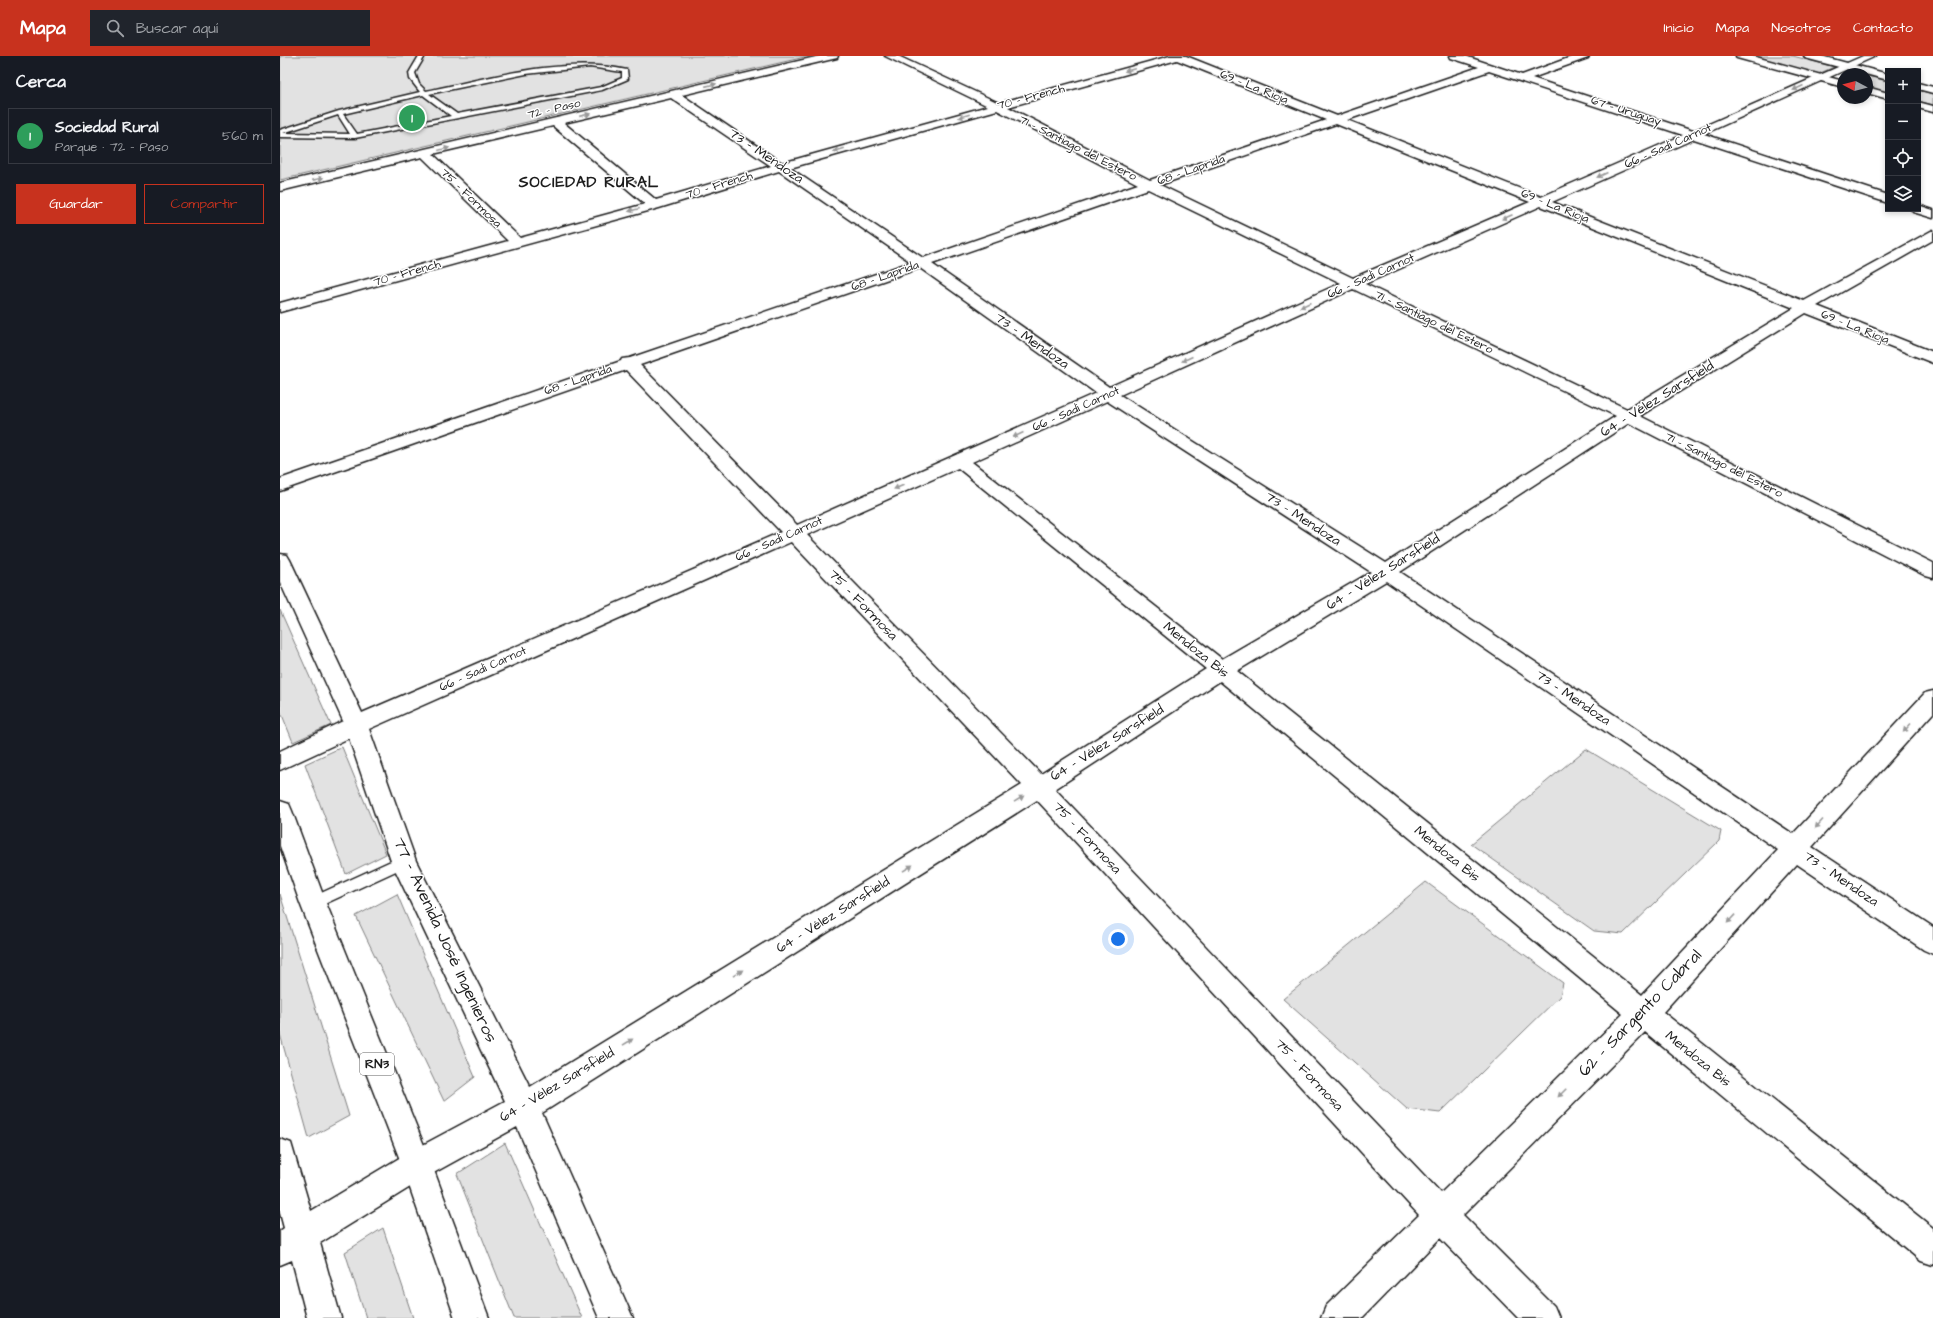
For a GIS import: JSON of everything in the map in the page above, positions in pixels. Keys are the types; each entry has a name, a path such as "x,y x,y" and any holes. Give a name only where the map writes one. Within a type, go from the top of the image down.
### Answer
{"main road":[{"name":"72 - Paso","path":"280,188 833,56"},
{"name":"71 - Santiago del Estero","path":"890,56 997,106 1149,184 1628,416 1933,571"},
{"name":"70 - French","path":"280,308 654,205 781,167 1179,56"},
{"name":"69 - La Rioja","path":"1179,56 1933,358"},
{"name":"67 - Uruguay","path":"1455,56 1885,198"},
{"path":"1525,78 1584,56"},
{"path":"1741,56 1837,82"},
{"path":"1809,56 1885,76"},
{"name":"66 - Sadi Carnot","path":"280,761 356,725 793,532 960,461 1354,283 1872,56"},
{"name":"68 - Laprida","path":"280,485 628,362 922,263 1489,67"},
{"path":"1921,87 1933,90"},
{"path":"1873,92 1885,95"},
{"name":"73 - Mendoza","path":"673,94 922,263 1108,394 1386,572 1933,942"},
{"path":"1921,106 1933,109"},
{"path":"556,122 654,205"},
{"name":"75 - Formosa","path":"425,153 517,242"},
{"path":"1921,210 1933,214"},
{"name":"64 - Vélez Sarsfield","path":"290,1243 417,1164 524,1107 1039,787 1221,670 1386,572 1628,416 1805,308 1931,238"},
{"name":"75 - Formosa","path":"628,362 1039,787 1440,1215 1542,1318"},
{"name":"Mendoza Bis","path":"960,461 1221,670 1642,1014 1933,1249"},
{"name":"77 - Avenida José Ingenieros","path":"280,560 356,725 404,860 524,1107 616,1318"},
{"name":"62 - Sargento Cabral","path":"1338,1318 1642,1014 1933,699"},
{"name":"RN3","path":"280,811 313,903 417,1164 472,1318"},
{"path":"280,1154 290,1243 324,1318"}],"lane":[{"path":"422,56 412,71 413,79 425,93 454,115"},
{"path":"605,64 624,71 626,79 602,88 454,115 355,136 280,134 339,113 425,93 560,66 605,64"},
{"path":"339,113 355,136"},
{"path":"313,903 404,860"}],"shaded area":[{"path":"280,56 809,56 280,180"},
{"path":"1754,56 1793,56 1834,67 1818,74"},
{"path":"1873,77 1885,80 1885,92 1873,89"},
{"path":"1921,91 1933,94 1933,105 1921,102"},
{"path":"280,610 331,725 293,742 280,710"},
{"path":"342,747 386,854 346,874 305,764"},
{"path":"1586,749 1721,831 1719,841 1623,934 1594,931 1471,844"},
{"path":"1426,882 1563,983 1560,996 1440,1113 1407,1109 1283,999"},
{"path":"280,894 349,1116 309,1138 280,1034"},
{"path":"397,894 475,1077 444,1101 356,916"},
{"path":"505,1143 582,1318 514,1318 457,1174"},
{"path":"383,1228 413,1318 366,1318 345,1252"}],"place":[{"name":"Sociedad Rural","path":"412,118"}],"district":[{"name":"SOCIEDAD RURAL","path":"589,182"}]}
